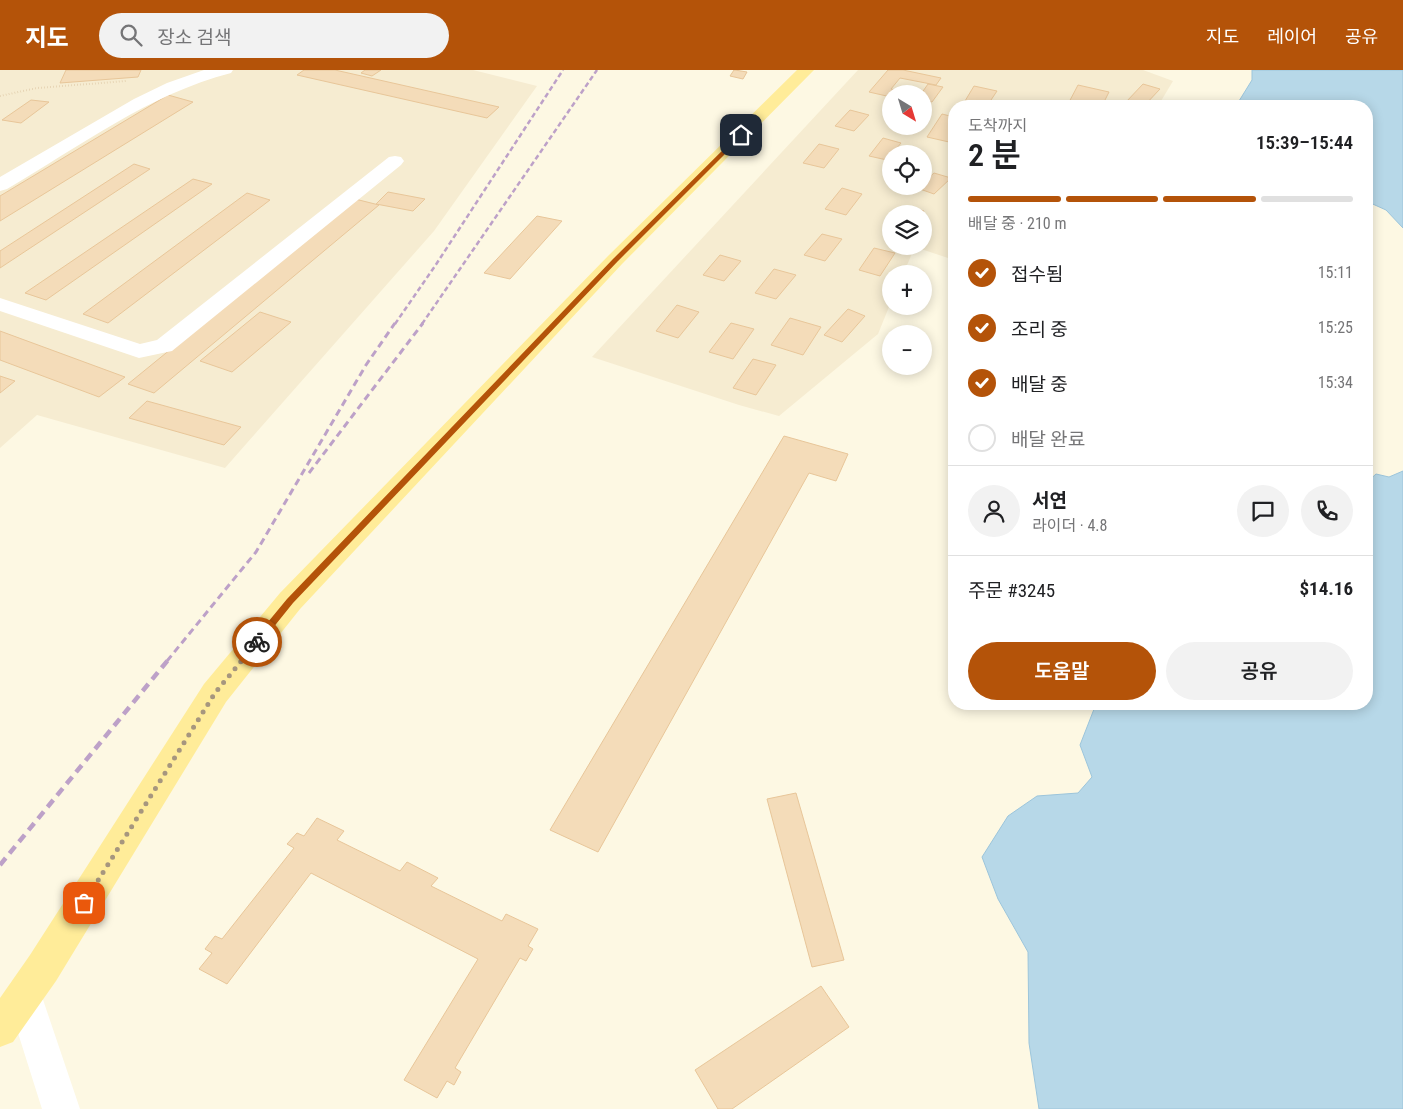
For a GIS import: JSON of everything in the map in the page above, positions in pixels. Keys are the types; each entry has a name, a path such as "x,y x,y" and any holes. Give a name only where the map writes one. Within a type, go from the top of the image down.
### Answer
{"main road":[{"path":"0,1030 48,959 215,693 290,601 615,260 806,70"}],"street":[{"path":"0,185 128,109 169,88 198,76 225,70"},
{"path":"0,304 139,351 164,346 394,161"},
{"path":"24,995 61,1109"}],"path":[{"path":"0,96 38,88 128,81"}],"shaded area":[{"path":"0,70 473,70 537,86 434,231 225,468 37,415 0,448"},
{"path":"858,70 1143,70 1173,81 1162,100 948,100 948,258 932,253 932,205 882,205 882,255 911,255 907,265 882,265 882,315 886,315 878,334 779,416 739,405 592,357"}],"water":[{"path":"1252,70 1403,70 1403,228 1386,210 1373,204 1373,100 1240,100 1252,80"},
{"path":"1403,471 1403,1109 1039,1109 1029,1043 1028,952 998,899 982,857 1008,816 1037,796 1078,793 1092,777 1080,745 1094,710 1373,710 1373,477 1376,474 1389,477"}],"building":[{"path":"66,70 141,70 138,77 60,83"},
{"path":"304,70 335,70 499,107 487,118 297,75"},
{"path":"365,70 381,70 372,76 361,73"},
{"path":"734,70 747,72 743,79 730,76"},
{"path":"888,70 903,70 941,78 936,85 900,78 894,85 882,85 882,95 869,92"},
{"path":"928,84 943,87 932,102 932,85"},
{"path":"1143,84 1160,89 1150,100 1128,100"},
{"path":"1078,85 1109,92 1105,100 1070,100"},
{"path":"974,86 997,91 991,100 966,100"},
{"path":"168,95 193,102 0,221 0,196"},
{"path":"31,100 49,102 21,123 2,120"},
{"path":"850,110 869,115 854,131 835,126"},
{"path":"942,114 948,116 948,142 927,137 932,135 932,129"},
{"path":"883,138 901,143 899,145 882,145 882,159 869,156"},
{"path":"819,144 839,149 824,168 803,163"},
{"path":"134,164 150,169 0,268 0,251"},
{"path":"934,173 948,177 948,181 934,194 932,193 932,175"},
{"path":"193,179 212,184 46,300 25,293"},
{"path":"842,188 862,194 846,215 825,209"},
{"path":"388,192 425,199 413,211 376,204"},
{"path":"247,193 270,200 108,323 83,314"},
{"path":"355,199 379,205 154,393 128,384"},
{"path":"537,216 562,221 510,279 484,273"},
{"path":"822,234 842,239 825,261 804,255"},
{"path":"874,248 882,250 882,255 894,255 887,265 882,265 880,276 859,270"},
{"path":"720,255 741,261 724,281 703,275"},
{"path":"774,269 796,275 776,299 755,293"},
{"path":"677,305 699,312 678,338 656,331"},
{"path":"848,309 865,316 842,342 824,335"},
{"path":"260,312 291,322 232,372 200,361"},
{"path":"790,318 821,327 803,355 771,345"},
{"path":"731,323 754,329 733,359 709,352"},
{"path":"0,331 125,377 99,397 0,360"},
{"path":"753,359 776,365 756,395 733,388"},
{"path":"0,376 15,381 0,393"},
{"path":"147,401 241,427 224,445 129,418"},
{"path":"784,436 848,454 836,481 809,473 598,852 550,830"},
{"path":"796,793 844,960 812,967 767,799"},
{"path":"317,818 344,831 337,840 400,871 407,862 438,878 431,886 502,921 506,914 538,929 528,946 533,949 526,961 520,958 455,1068 461,1072 454,1085 447,1081 437,1098 404,1080 478,959 311,873 227,984 199,969 212,953 205,949 215,936 222,939 294,848 287,844 297,833 304,836"},
{"path":"821,986 849,1027 732,1109 718,1109 695,1070"}],"railway":[{"path":"395,324 563,70"},
{"path":"422,324 597,70"},
{"path":"167,661 256,552 366,365 395,323"},
{"path":"309,473 423,323"},
{"path":"0,865 168,660"}],"way so far":[{"path":"84,903 215,693 257,642"}],"route":[{"path":"257,642 290,601 417,470 615,260 741,135"}]}
